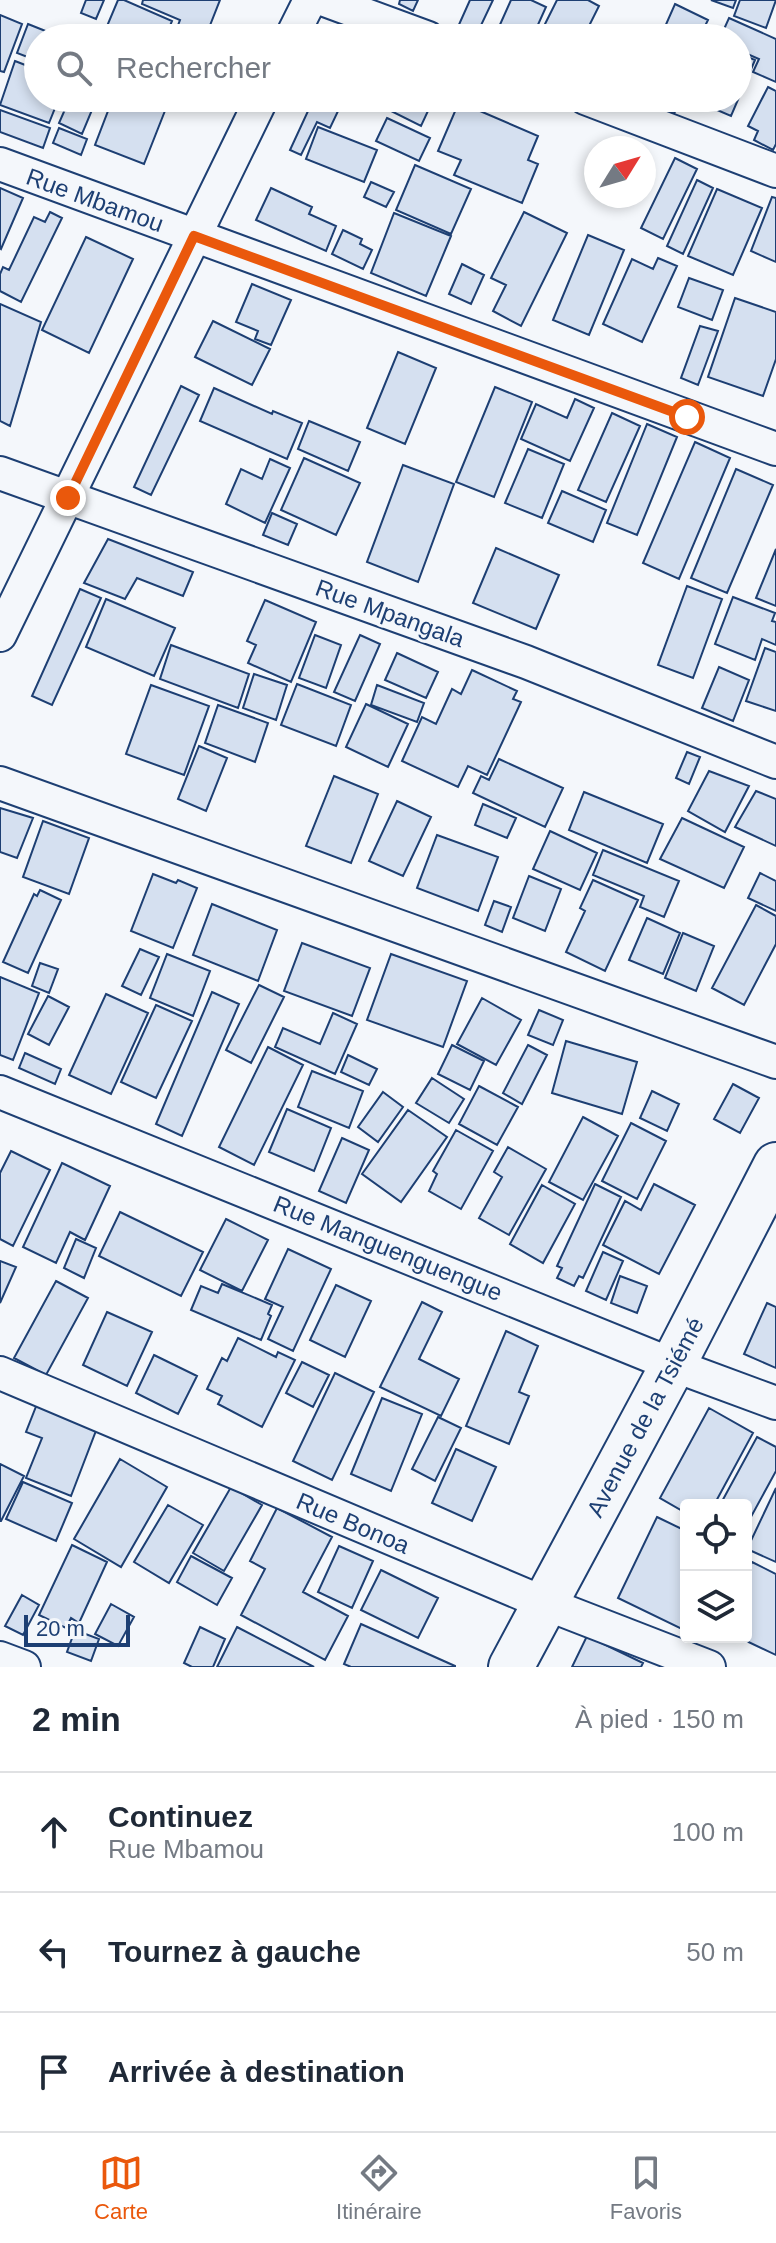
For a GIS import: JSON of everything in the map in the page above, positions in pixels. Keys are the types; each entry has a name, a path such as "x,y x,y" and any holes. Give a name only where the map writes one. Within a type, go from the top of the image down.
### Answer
{"main road":[{"name":"Avenue de la Tsiémé","path":"511,1667 776,1165"}],"street":[{"path":"298,24 310,0"},
{"path":"325,0 390,24"},
{"path":"0,635 255,112"},
{"path":"622,112 776,171"},
{"name":"Rue Mbamou","path":"0,164 776,449"},
{"name":"Rue Mpangala","path":"0,473 526,662 776,762"},
{"path":"0,783 776,1062"},
{"name":"Rue Manguenguengue","path":"0,1092 673,1365 776,1403"},
{"name":"Rue Bonoa","path":"0,1373 544,1603 709,1667"},
{"path":"0,1658 24,1667"}],"building":[{"path":"86,0 104,0 96,19 81,13"},
{"path":"118,0 172,21 171,24 108,24"},
{"path":"143,0 220,0 211,24 178,24 180,20 142,4"},
{"path":"400,0 418,0 413,11 399,4"},
{"path":"470,0 493,0 482,24 459,24"},
{"path":"511,0 531,0 546,7 538,24 500,24"},
{"path":"557,0 588,0 599,6 590,24 545,24"},
{"path":"711,0 736,0 733,8"},
{"path":"740,0 776,0 766,28 734,16"},
{"path":"675,4 708,20 706,24 666,24"},
{"path":"0,15 22,24 4,72 0,71"},
{"path":"729,18 742,24 726,24"},
{"path":"752,28 776,39 776,82 753,72 759,59 752,56"},
{"path":"24,35 24,56 17,53"},
{"path":"15,61 24,65 24,112 53,112 49,123 0,105"},
{"path":"768,87 776,91 776,144 773,150 754,140 758,131 748,126"},
{"path":"0,110 50,128 43,148 0,132"},
{"path":"64,112 91,112 82,134 59,123"},
{"path":"108,112 164,112 144,164 95,145"},
{"path":"308,112 338,112 330,128 317,122 301,155 290,150"},
{"path":"393,112 428,112 421,126"},
{"path":"455,112 482,112 538,136 528,160 538,164 522,203 454,175 461,160 438,151"},
{"path":"387,118 430,138 419,161 376,141"},
{"path":"318,127 377,150 364,182 306,159"},
{"path":"59,128 87,139 81,155 53,143"},
{"path":"675,158 697,169 663,239 641,228 651,208 656,208 656,197"},
{"path":"415,165 471,189 451,234 396,210"},
{"path":"697,180 713,188 683,254 667,246"},
{"path":"371,182 394,192 386,207 364,197"},
{"path":"0,188 23,198 1,249 0,248"},
{"path":"271,188 312,207 309,214 336,226 326,251 256,220"},
{"path":"717,189 762,208 733,275 688,256"},
{"path":"772,197 776,198 776,262 751,251"},
{"path":"50,212 62,218 21,302 0,291 0,274 3,267 9,270 34,217 45,222"},
{"path":"524,212 567,233 521,326 493,311 506,285 491,278"},
{"path":"394,213 451,236 426,296 371,273"},
{"path":"343,230 362,239 360,244 372,250 363,269 332,254"},
{"path":"588,235 624,250 589,335 553,320"},
{"path":"86,237 133,259 89,353 42,330"},
{"path":"658,258 677,266 642,342 603,324 632,259 653,269"},
{"path":"462,264 484,275 471,304 449,294"},
{"path":"689,278 723,290 712,320 678,307"},
{"path":"252,284 291,300 271,345 255,339 258,331 236,322"},
{"path":"735,298 776,312 776,359 763,396 708,377"},
{"path":"0,304 41,322 10,426 0,421"},
{"path":"213,321 270,349 252,385 195,357"},
{"path":"700,326 718,331 698,385 681,378"},
{"path":"398,352 436,368 405,444 367,428"},
{"path":"181,386 199,395 151,495 134,487"},
{"path":"495,387 532,402 494,497 456,482"},
{"path":"214,388 272,414 273,411 302,423 287,459 200,421"},
{"path":"575,399 594,408 570,461 521,439 536,404 567,418"},
{"path":"612,413 640,426 606,502 578,490"},
{"path":"309,421 360,442 348,471 298,449"},
{"path":"647,424 677,437 637,535 607,523"},
{"path":"695,442 730,458 679,579 643,563"},
{"path":"528,449 564,464 542,518 505,503"},
{"path":"304,458 360,483 336,535 281,510"},
{"path":"270,459 290,468 265,523 226,504 241,469 262,479"},
{"path":"403,465 454,484 418,582 367,562"},
{"path":"736,469 773,485 727,593 691,578"},
{"path":"562,491 606,510 593,542 548,523"},
{"path":"272,513 297,524 288,545 263,535"},
{"path":"108,539 193,572 183,596 137,578 125,599 84,583"},
{"path":"496,548 559,575 536,629 473,603"},
{"path":"776,549 776,606 756,598"},
{"path":"687,586 722,599 693,678 658,665"},
{"path":"80,589 101,598 52,705 32,696"},
{"path":"733,597 775,613 772,621 776,622 776,645 762,639 755,660 715,644"},
{"path":"106,599 175,628 154,676 86,647"},
{"path":"265,600 316,622 291,682 248,663 256,645 247,641"},
{"path":"315,635 341,645 326,688 299,678"},
{"path":"360,635 380,644 355,701 334,692"},
{"path":"171,645 249,674 238,708 160,679"},
{"path":"765,648 776,652 776,711 746,701"},
{"path":"397,653 438,672 426,698 385,680"},
{"path":"719,667 749,680 733,721 702,708"},
{"path":"472,670 517,691 513,699 521,702 487,775 468,766 458,787 402,761 422,717 436,724 452,689 461,694"},
{"path":"254,674 287,685 276,720 243,708"},
{"path":"297,684 351,705 336,746 281,725"},
{"path":"151,685 209,706 184,775 126,754"},
{"path":"377,685 424,703 417,722 371,705"},
{"path":"366,704 408,724 388,767 346,747"},
{"path":"218,705 268,723 255,762 205,743"},
{"path":"199,746 227,758 206,811 178,799"},
{"path":"687,752 700,757 689,784 676,778"},
{"path":"499,759 563,788 545,827 473,793 481,776 489,780"},
{"path":"709,771 749,786 725,832 688,811"},
{"path":"334,776 378,794 351,863 306,846"},
{"path":"756,791 776,799 776,846 735,827"},
{"path":"584,792 663,824 647,863 569,830"},
{"path":"397,801 431,817 403,876 369,861"},
{"path":"483,804 516,818 507,838 475,825"},
{"path":"0,808 33,818 17,858 0,852"},
{"path":"682,818 744,847 724,888 660,859"},
{"path":"43,821 89,838 69,894 23,877"},
{"path":"550,831 597,853 580,890 533,869"},
{"path":"437,835 498,857 478,911 417,888"},
{"path":"603,850 679,881 664,917 640,907 644,896 593,875"},
{"path":"760,873 776,881 776,911 748,898"},
{"path":"153,874 197,888 173,948 131,931"},
{"path":"529,876 561,889 545,931 513,918"},
{"path":"593,880 638,900 605,971 566,952 585,911 580,908"},
{"path":"40,890 61,900 28,973 3,962 34,894 37,896"},
{"path":"494,901 511,907 502,932 485,925"},
{"path":"212,904 277,930 258,981 193,955"},
{"path":"756,905 776,916 776,944 744,1005 712,988"},
{"path":"647,918 680,933 663,974 629,960"},
{"path":"683,933 714,946 696,991 665,978"},
{"path":"302,943 370,968 352,1016 284,991"},
{"path":"140,949 159,957 141,995 122,986"},
{"path":"167,954 210,971 193,1016 150,998"},
{"path":"391,954 467,981 443,1047 367,1020"},
{"path":"40,963 58,969 49,993 32,986"},
{"path":"0,977 39,993 13,1060 0,1055"},
{"path":"259,985 284,997 251,1063 226,1050"},
{"path":"212,992 239,1004 182,1136 156,1124"},
{"path":"106,994 148,1013 111,1094 69,1075"},
{"path":"48,996 69,1007 49,1045 28,1034"},
{"path":"482,998 521,1020 496,1065 457,1044"},
{"path":"156,1005 192,1021 156,1098 121,1082"},
{"path":"539,1010 563,1020 553,1045 528,1035"},
{"path":"333,1013 357,1024 335,1074 275,1047 283,1028 320,1044"},
{"path":"566,1041 637,1062 622,1114 552,1093"},
{"path":"452,1045 484,1061 470,1090 438,1074"},
{"path":"528,1045 547,1055 522,1104 503,1093"},
{"path":"268,1047 303,1065 254,1165 219,1147"},
{"path":"25,1053 61,1069 55,1084 19,1068"},
{"path":"348,1055 377,1069 369,1085 341,1072"},
{"path":"312,1071 363,1091 349,1128 298,1107"},
{"path":"432,1078 464,1099 449,1123 416,1103"},
{"path":"733,1084 759,1098 740,1133 714,1119"},
{"path":"479,1086 518,1107 497,1145 459,1124"},
{"path":"652,1091 679,1104 667,1131 640,1118"},
{"path":"383,1092 403,1107 378,1142 358,1127"},
{"path":"287,1109 331,1128 314,1171 269,1152"},
{"path":"408,1110 447,1137 401,1202 362,1174"},
{"path":"583,1117 618,1136 583,1200 549,1182"},
{"path":"631,1123 666,1141 637,1199 602,1181"},
{"path":"456,1130 493,1151 461,1209 429,1191 437,1174 433,1171"},
{"path":"342,1138 369,1150 346,1203 319,1191"},
{"path":"508,1147 546,1169 509,1235 479,1218 502,1177 494,1172"},
{"path":"11,1151 50,1170 13,1246 0,1239 0,1173"},
{"path":"62,1163 110,1186 85,1240 70,1232 56,1263 23,1247"},
{"path":"595,1184 621,1197 583,1278 579,1276 574,1286 557,1278 562,1268 557,1266"},
{"path":"654,1184 695,1205 659,1274 603,1245 625,1201 641,1210"},
{"path":"542,1185 575,1204 543,1263 510,1244"},
{"path":"120,1212 203,1252 181,1296 99,1256"},
{"path":"226,1219 268,1240 242,1291 200,1270"},
{"path":"76,1239 96,1248 84,1278 64,1268"},
{"path":"288,1249 331,1269 293,1351 268,1339 283,1307 265,1299"},
{"path":"603,1252 623,1261 606,1300 586,1291"},
{"path":"0,1261 16,1267 0,1303"},
{"path":"620,1276 647,1286 637,1313 611,1303"},
{"path":"56,1281 88,1298 46,1375 14,1358"},
{"path":"222,1284 272,1305 261,1340 191,1310 201,1286 218,1293"},
{"path":"336,1285 371,1301 345,1357 310,1340"},
{"path":"422,1302 442,1312 419,1359 459,1379 441,1416 380,1387"},
{"path":"767,1303 776,1307 776,1368 744,1354"},
{"path":"107,1312 152,1332 127,1386 83,1365"},
{"path":"506,1331 538,1346 519,1392 529,1396 509,1444 466,1426"},
{"path":"238,1338 276,1357 278,1352 295,1360 262,1427 218,1404 222,1396 207,1389 222,1358 227,1361"},
{"path":"154,1355 197,1376 178,1414 136,1393"},
{"path":"302,1362 329,1375 313,1407 286,1393"},
{"path":"335,1373 374,1392 332,1480 293,1461"},
{"path":"382,1398 422,1414 391,1491 351,1474"},
{"path":"37,1404 97,1428 71,1496 26,1478 42,1438 26,1432"},
{"path":"709,1408 753,1433 717,1499 680,1499 680,1510 660,1498"},
{"path":"438,1417 461,1428 435,1481 412,1469"},
{"path":"757,1437 776,1447 776,1471 752,1515 752,1499 723,1499"},
{"path":"456,1449 496,1467 472,1521 432,1503"},
{"path":"120,1459 167,1487 121,1567 74,1539"},
{"path":"0,1464 24,1476 1,1521 0,1521"},
{"path":"23,1482 72,1503 56,1541 6,1519"},
{"path":"231,1487 262,1505 224,1571 193,1553"},
{"path":"776,1488 776,1562 752,1551 752,1538"},
{"path":"168,1505 203,1525 169,1583 134,1562"},
{"path":"277,1508 332,1537 303,1592 348,1616 325,1660 241,1615 265,1569 250,1561"},
{"path":"657,1517 680,1528 680,1628 618,1598"},
{"path":"72,1545 107,1562 79,1623 71,1618 66,1628 39,1615"},
{"path":"339,1546 373,1561 352,1608 318,1592"},
{"path":"191,1556 232,1578 217,1605 177,1582"},
{"path":"752,1562 776,1574 776,1655 751,1643"},
{"path":"381,1570 438,1598 418,1638 361,1610"},
{"path":"22,1595 39,1605 23,1635 5,1626"},
{"path":"111,1604 134,1617 118,1646 95,1634"},
{"path":"361,1624 455,1667 351,1667 344,1664"},
{"path":"200,1627 225,1639 213,1667 192,1667 184,1663"},
{"path":"237,1627 314,1667 217,1667"},
{"path":"75,1630 99,1639 91,1661 67,1652"},
{"path":"587,1636 643,1663 641,1667 572,1667"}],"route":[{"path":"68,498 194,236 687,417"}]}
